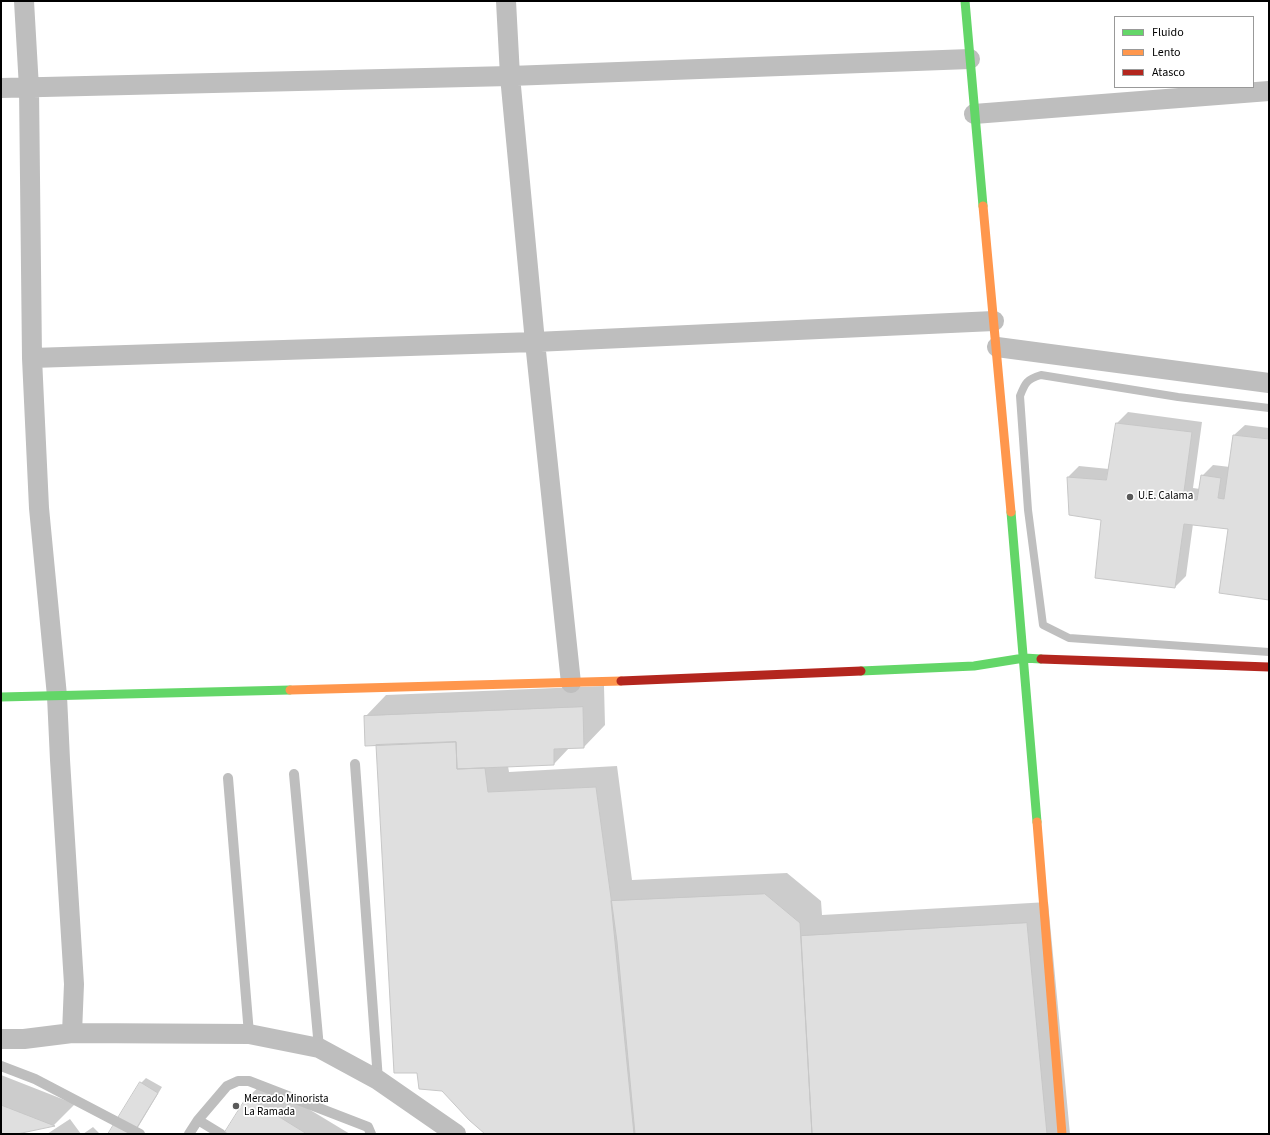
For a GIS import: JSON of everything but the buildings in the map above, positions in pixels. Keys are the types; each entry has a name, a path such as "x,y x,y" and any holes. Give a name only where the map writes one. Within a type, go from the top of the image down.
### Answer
{"street":[{"path":"24,1 29,88 32,358 39,508 57,696 74,984 72,1034"},
{"path":"506,1 510,76 535,342 571,683"},
{"path":"965,1 1024,658 1062,1134"},
{"path":"1,88 510,76 970,59"},
{"path":"974,114 1269,91"},
{"path":"32,358 535,342 994,321"},
{"path":"997,347 1269,384"},
{"path":"1,697 571,683 974,666 1024,658 1269,667"},
{"path":"1,1039 72,1034 249,1034 319,1048 378,1080 456,1134"}],"lane":[{"path":"355,764 378,1080"},
{"path":"294,774 319,1048"},
{"path":"228,778 249,1034"},
{"path":"1,1066 35,1079 140,1134"},
{"path":"189,1134 198,1120 227,1086 238,1081 249,1080 368,1127 371,1134"},
{"path":"198,1120 221,1134"}],"waterway":[{"path":"1269,408 1178,397 1041,375 1027,382 1020,396 1028,510 1043,625 1069,638 1269,652"}],"traffic: fast":[{"path":"965,1 983,206"},
{"path":"1011,512 1037,822"},
{"path":"861,671 974,666 1024,658 1041,659"},
{"path":"1,697 290,690"}],"traffic: slow":[{"path":"983,206 1011,512"},
{"path":"290,690 621,681"},
{"path":"1037,822 1062,1134"}],"traffic: jam":[{"path":"1041,659 1269,667"},
{"path":"621,681 861,671"}],"place":[{"name":"U.E. Calama","path":"1130,497"},
{"name":"Mercado Minorista La Ramada","path":"236,1106"}]}
